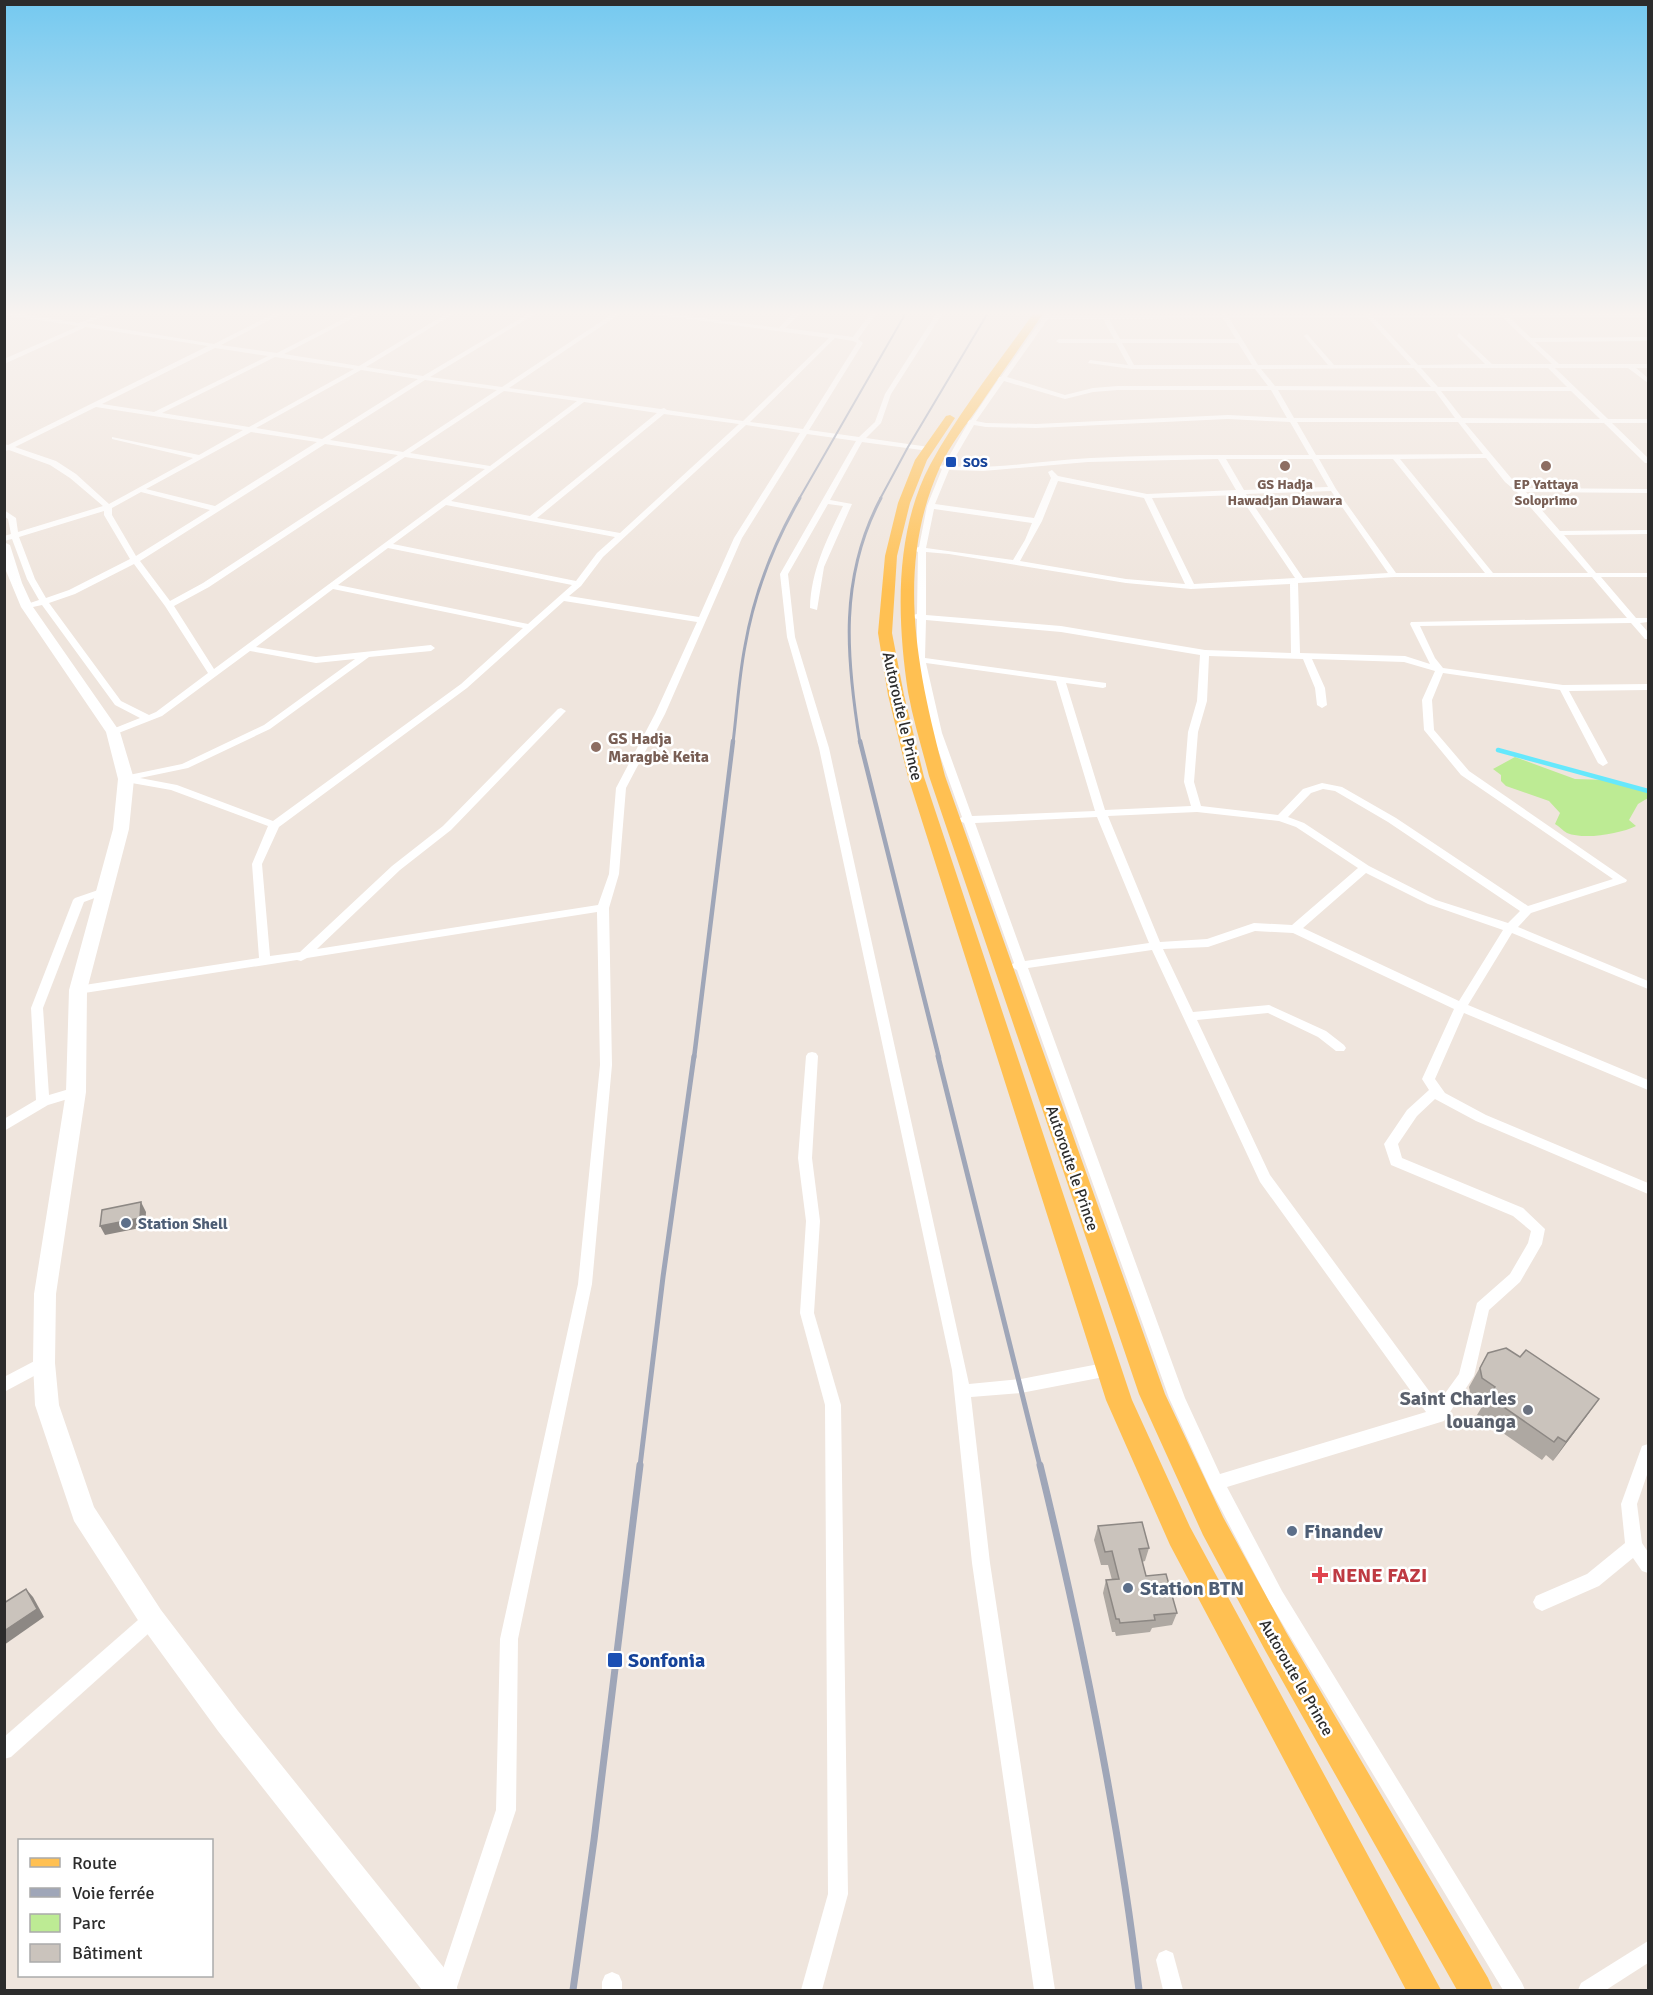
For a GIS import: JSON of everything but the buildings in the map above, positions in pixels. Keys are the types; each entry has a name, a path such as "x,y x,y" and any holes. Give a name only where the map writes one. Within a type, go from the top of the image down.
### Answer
{"main road":[{"name":"Autoroute le Prince","path":"976,404 937,461 920,504 913,616 916,694 937,776 961,820 1013,967 1152,1394 1213,1526 1276,1642 1476,1990"},
{"name":"Autoroute le Prince","path":"937,461 979,404"},
{"name":"Autoroute le Prince","path":"937,461 921,460 904,503 891,556 885,633 896,695 916,777 1119,1400 1180,1536 1424,1990"},
{"path":"10,540 16,583 36,604 112,732 126,779 122,829 78,990 76,1092 45,1294 44,1363 47,1405 83,1513 152,1619 228,1721 444,1990"}],"street":[{"path":"154,415 176,404"},
{"path":"4,539 10,540 108,507 294,404"},
{"path":"148,718 118,703 36,604 72,592 135,560 382,404"},
{"path":"169,605 206,585 482,404"},
{"path":"112,732 159,714 577,404"},
{"path":"616,404 860,440 937,461 988,471 1101,459 1220,456 1488,456"},
{"path":"265,962 257,864 274,825 464,686 578,584 600,555 764,404"},
{"path":"444,1990 506,1810 509,1639 585,1284 606,1065 603,908 614,874 621,788 660,714 738,538 822,404"},
{"path":"885,404 878,423 860,440 784,574 791,637 824,748 960,1370 981,1563 1045,1990"},
{"path":"1283,404 1333,489 1394,575"},
{"path":"1448,404 1508,480 1520,490 1648,637"},
{"path":"1587,404 1647,458"},
{"path":"6,447 97,405 490,468"},
{"path":"531,518 664,410"},
{"path":"968,421 986,425 1036,426 1228,417 1292,420 1648,421"},
{"path":"114,438 200,457"},
{"path":"6,447 53,463 73,476 108,507 108,514 135,560 169,605 213,674"},
{"path":"1220,456 1298,581 1301,656 1320,687 1322,705"},
{"path":"1395,457 1490,574"},
{"path":"937,461 931,506 917,550 1126,581 1191,587 1394,575 1648,575"},
{"path":"1015,563 1038,521 1055,478 1048,465"},
{"path":"1055,478 1147,496 1333,489"},
{"path":"141,489 216,509"},
{"path":"1520,490 1648,491"},
{"path":"1147,496 1191,587"},
{"path":"814,608 813,593 820,563 848,504 824,501"},
{"path":"443,502 622,536"},
{"path":"931,506 1038,521"},
{"path":"4,512 12,518 10,540"},
{"path":"1556,533 1648,532"},
{"path":"385,545 578,584"},
{"path":"331,586 530,627"},
{"path":"563,598 703,620"},
{"path":"1648,687 1563,688 1440,670 1405,659 1205,653 1061,629 913,616 938,733 961,820 1197,809 1281,818 1300,825 1365,868 1432,902 1510,928 1648,985"},
{"path":"1440,670 1431,659 1414,624 1416,622 1648,620"},
{"path":"249,648 316,660 431,648"},
{"path":"1197,809 1189,782 1192,732 1202,701 1205,653"},
{"path":"126,779 185,766 267,727 366,656"},
{"path":"921,660 1103,685"},
{"path":"1440,670 1427,700 1429,730 1465,773 1622,880 1527,910 1510,928 1461,1007 1428,1079 1440,1096 1481,1118 1648,1189"},
{"path":"1060,678 1101,813 1156,945 1265,1178 1438,1416"},
{"path":"1563,688 1603,763"},
{"path":"301,957 396,868 447,828 561,711"},
{"path":"126,779 173,787 274,825"},
{"path":"1281,818 1307,791 1322,786 1338,789 1392,820 1527,910"},
{"path":"1294,929 1365,868"},
{"path":"43,1102 37,1008 79,900 104,891"},
{"path":"78,990 301,957 603,908"},
{"path":"1515,1990 1276,1597 1216,1483 1177,1398 1013,967 1156,945 1208,943 1254,927 1294,929 1461,1007 1648,1085"},
{"path":"1190,1017 1269,1009 1322,1034 1340,1048"},
{"path":"812,1056 805,1158 813,1221 807,1313 832,1405 838,1894 812,1990"},
{"path":"1216,1483 1438,1416 1466,1376 1482,1307 1515,1278 1535,1244 1538,1229 1518,1212 1396,1161 1390,1144 1412,1113 1436,1091"},
{"path":"4,1126 43,1102 76,1092"},
{"path":"4,1385 44,1363"},
{"path":"963,1391 1021,1386 1109,1369"},
{"path":"1648,1451 1629,1504 1634,1546 1648,1565"},
{"path":"1542,1602 1593,1580 1634,1546"},
{"path":"4,1750 152,1619"},
{"path":"1588,1990 1648,1951"},
{"path":"1166,1960 1173,1990"}],"green space":[{"path":"1515,757 1575,779 1607,780 1648,790 1648,798 1638,804 1629,820 1636,826 1602,835 1583,836 1567,833 1555,824 1560,813 1549,801 1506,786 1501,781 1501,775 1493,769"}],"waterway":[{"path":"1498,750 1648,791"}],"railway":[{"path":"799,499 854,404"},
{"path":"880,499 934,404"},
{"path":"733,743 743,658 754,607 774,551 800,498"},
{"path":"860,743 849,649 852,588 867,528 881,498"},
{"path":"694,1058 733,741"},
{"path":"860,741 939,1058"},
{"path":"640,1466 663,1277 694,1056"},
{"path":"938,1056 1040,1466"},
{"path":"573,1990 594,1840 640,1465"},
{"path":"1040,1465 1084,1660 1110,1791 1139,1990"}],"place":[{"name":"SOS","path":"951,462"},
{"name":"GS Hadja Hawadjan Diawara","path":"1285,466"},
{"name":"EP Yattaya Soloprimo","path":"1546,466"},
{"name":"GS Hadja Maragbè Keita","path":"596,747"},
{"name":"Station Shell","path":"126,1223"},
{"name":"Saint Charles louanga","path":"1528,1410"},
{"name":"Finandev","path":"1292,1531"},
{"name":"NENE FAZI","path":"1320,1575"},
{"name":"Station BTN","path":"1128,1588"},
{"name":"Sonfonia","path":"615,1660"}]}
